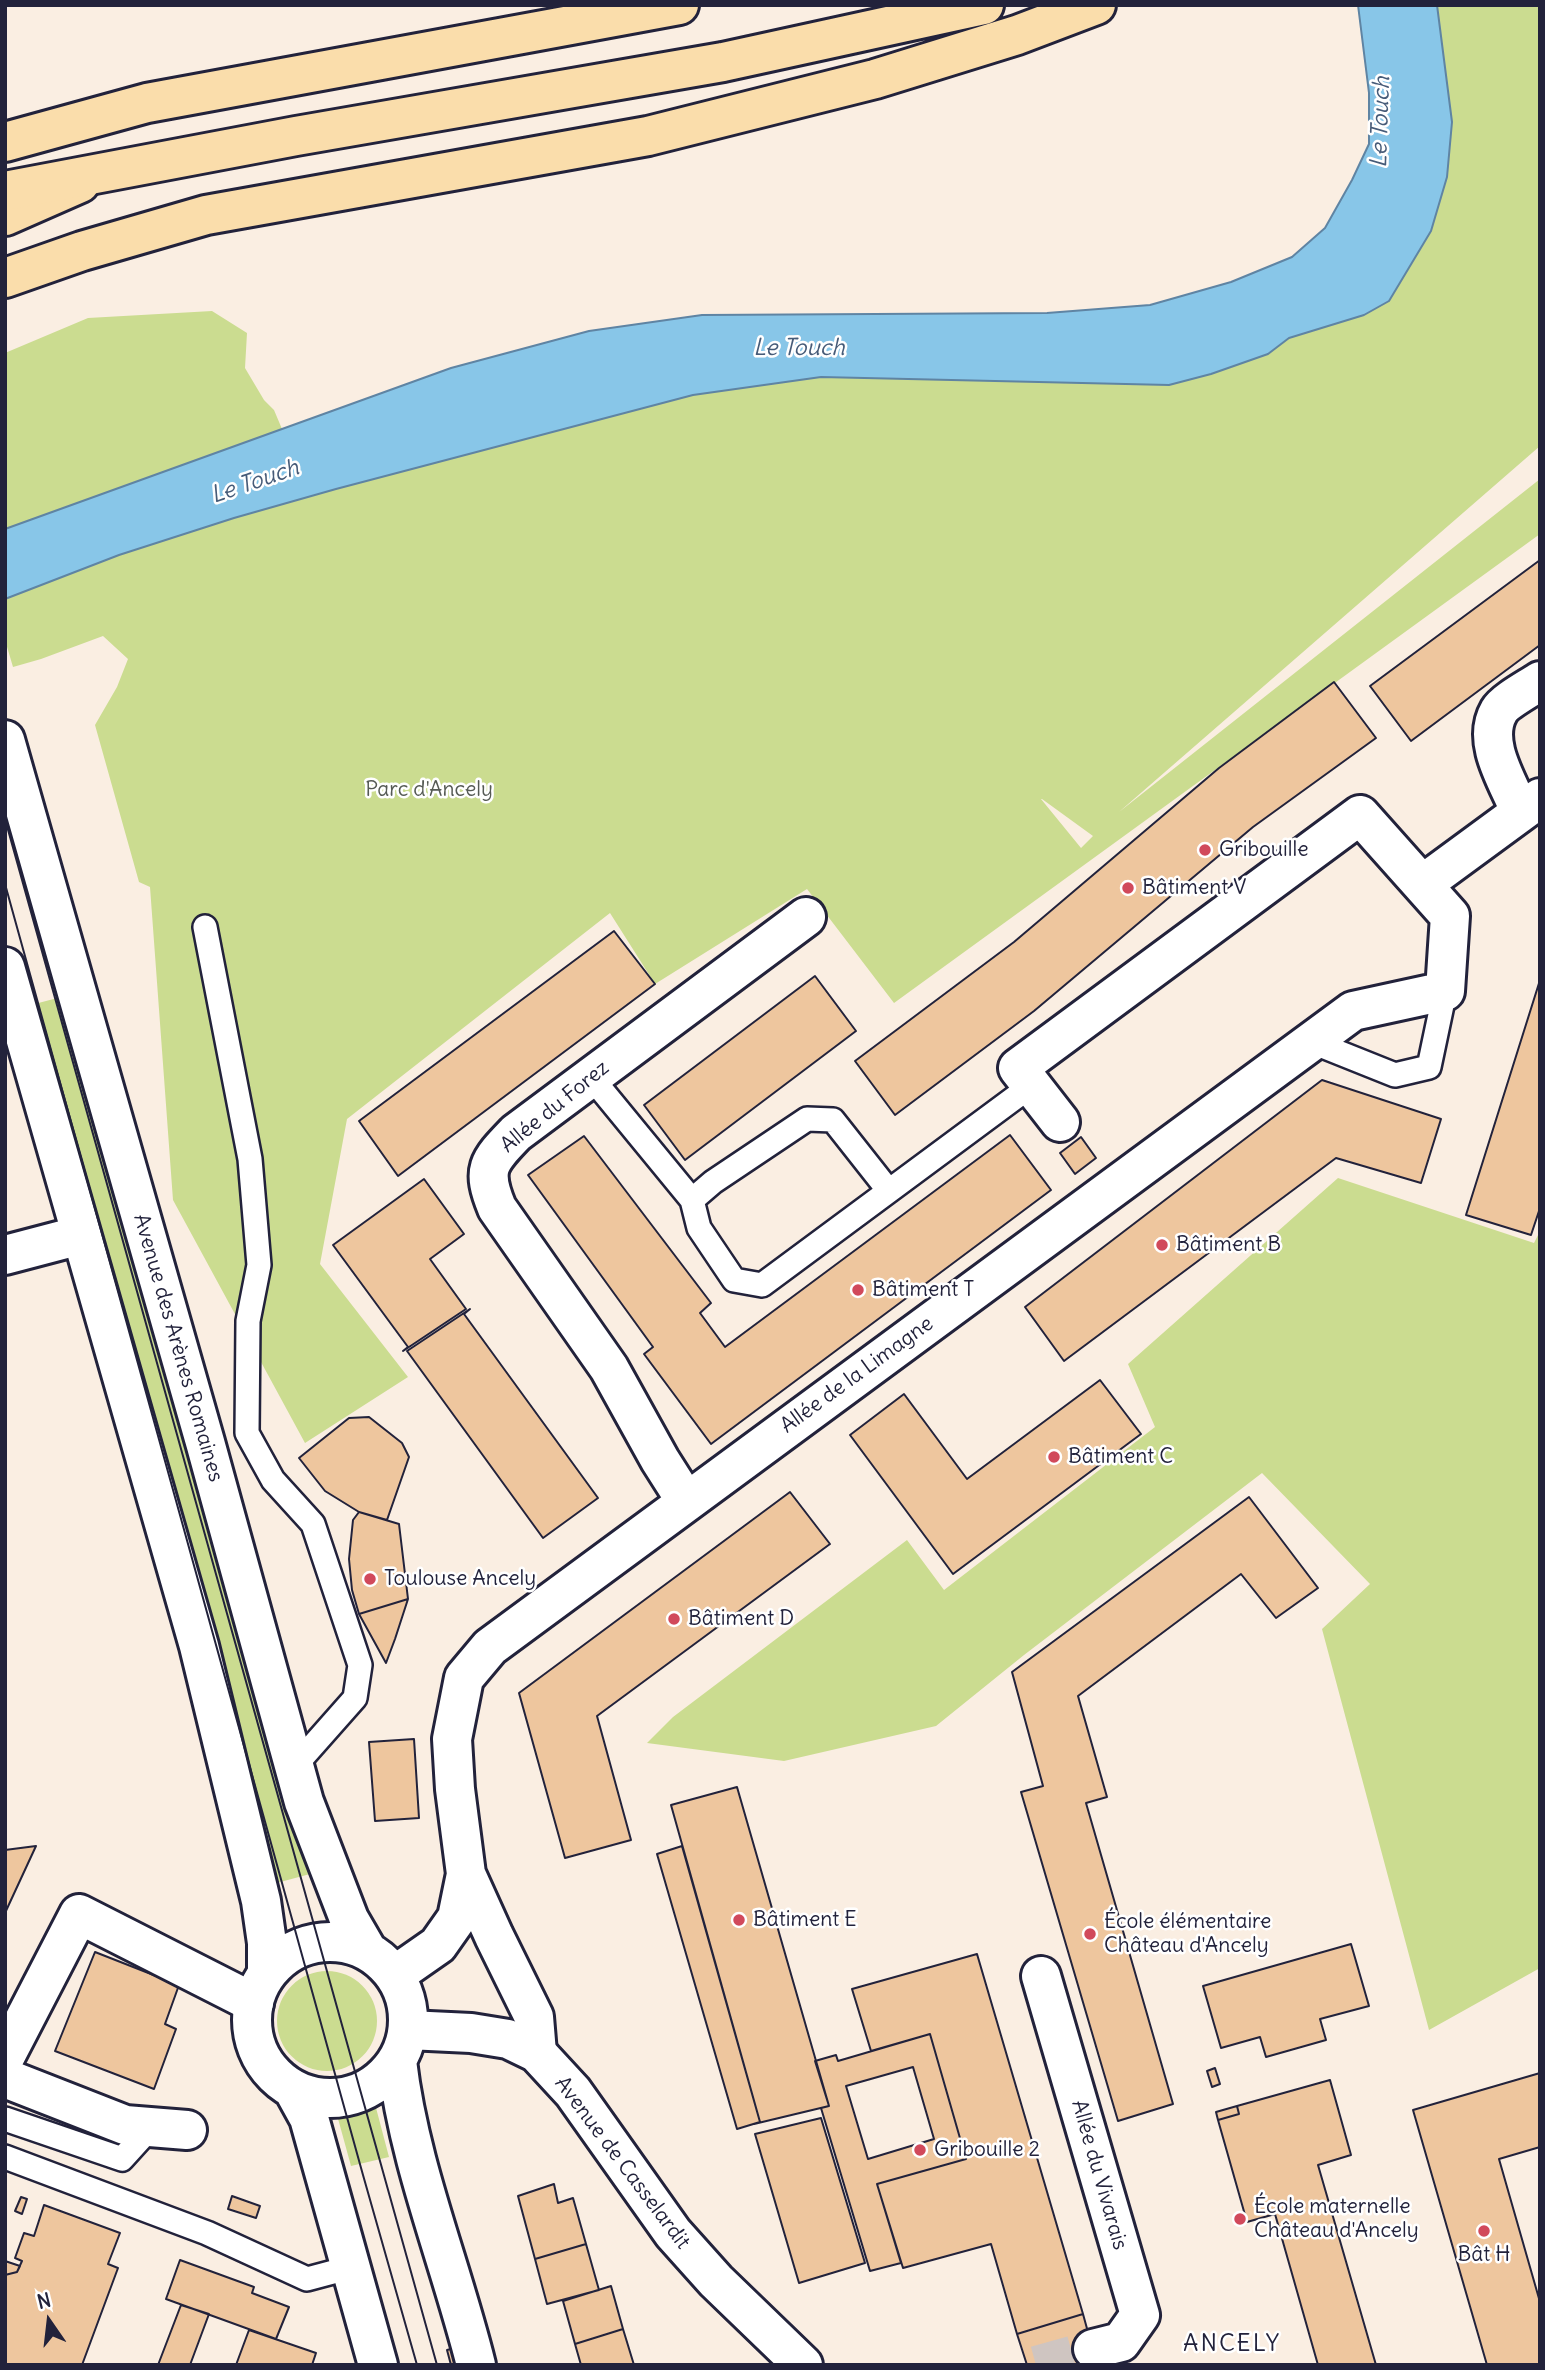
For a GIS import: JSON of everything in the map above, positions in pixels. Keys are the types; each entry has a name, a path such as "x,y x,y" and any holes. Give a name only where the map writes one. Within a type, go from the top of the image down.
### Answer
{"highway":[{"path":"5,142 147,103 679,5"},
{"path":"5,191 296,136 723,62 984,5"},
{"path":"5,278 82,251 206,215 648,136 861,83 1017,35 1096,5"},
{"path":"5,216 94,176"}],"street":[{"path":"1423,884 1530,804 1495,751 1492,731 1500,708 1540,681"},
{"name":"Avenue des Arènes Romaines","path":"8,749 205,1442 304,1802 349,1919 367,1950"},
{"path":"1060,1122 1018,1068 1360,816 1451,916 1445,991"},
{"name":"Allée du Forez","path":"686,1501 609,1368 497,1208 489,1190 487,1173 497,1153 516,1133 806,917"},
{"path":"5,967 199,1646 261,1901 267,1943 261,1988 251,2015 253,2038 262,2058 275,2076 293,2089 316,2097 341,2098 362,2092 382,2079 402,2046"},
{"name":"Allée de la Limagne","path":"395,1975 438,1945 457,1918 466,1874 455,1789 452,1739 464,1678 490,1647 1353,1011 1445,991"},
{"path":"5,1255 81,1235"},
{"path":"466,1874 534,2017 537,2053"},
{"path":"5,2057 79,1914 261,1988"},
{"path":"261,1988 282,1957 300,1947 320,1942 344,1942 367,1950 383,1961 395,1975 404,1992 409,2011 402,2046 400,2090 476,2365"},
{"name":"Allée du Vivarais","path":"1041,1976 1140,2315 1121,2342 1093,2349"},
{"name":"Avenue de Casselardit","path":"402,2046 471,2033 508,2039 537,2053 573,2092 673,2233 716,2281 803,2365"},
{"path":"5,2078 125,2125 169,2128"},
{"path":"293,2089 309,2118 378,2365"}],"lane":[{"path":"205,927 250,1158 259,1265 248,1321 247,1433 272,1480 313,1524 360,1665 355,1698 294,1767"},
{"path":"1310,1041 1395,1075 1429,1067 1445,991"},
{"path":"591,1076 692,1200 699,1228 734,1280 762,1285 1031,1085"},
{"path":"692,1200 713,1182 807,1119 833,1120 889,1191"},
{"path":"205,1442 247,1433"},
{"path":"5,2119 122,2159 169,2128"},
{"path":"5,2157 207,2233 307,2279 352,2267"}],"green space":[{"name":"Parc d'Ancely","path":"1437,5 1540,5 1540,446 1119,812 1540,479 1540,534 894,1003 807,889 655,984 610,913 347,1119 320,1264 408,1377 305,1443 173,1200 150,887 139,882 95,725 117,687 128,659 103,636 13,667 5,640 5,599 119,555 234,518 693,395 820,377 1169,385 1211,374 1268,354 1289,338 1364,315 1389,301 1431,231 1447,177 1452,122","holes":["1042,799 1093,836 1081,848"]},
{"path":"212,311 247,333 245,368 264,400 274,410 282,429 5,529 5,353 88,318"},
{"path":"65,996 310,1874 273,1884 27,1006"},
{"path":"1338,1178 1534,1243 1540,1231 1540,1968 1429,2030 1322,1629 1370,1584 1262,1473 1024,1655 936,1726 784,1761 647,1743 673,1717 907,1540 944,1590 1155,1427 1128,1364"},
{"path":"327,1971 346,1975 362,1986 373,2002 377,2021 373,2040 362,2056 346,2067 327,2071 308,2067 292,2056 281,2040 277,2021 281,2002 292,1986 308,1975"},
{"path":"375,2104 389,2157 351,2166 337,2115"}],"water":[{"name":"Le Touch","path":"1358,5 1437,5 1452,122 1447,177 1431,231 1389,301 1364,315 1289,338 1268,354 1169,385 821,377 693,395 234,518 119,555 5,599 5,529 451,368 589,331 702,315 1047,313 1150,305 1231,282 1292,257 1325,228 1369,144 1369,93"}],"building":[{"path":"1540,560 1540,645 1411,741 1370,686"},
{"name":"Bâtiment V","path":"1334,682 1376,738 1253,827 1034,1011 895,1115 855,1061 1014,942 1219,768"},
{"path":"614,931 655,984 398,1176 359,1121"},
{"path":"815,976 856,1031 685,1160 644,1105"},
{"path":"1540,980 1540,1208 1531,1235 1466,1215"},
{"name":"Bâtiment B","path":"1322,1080 1441,1119 1421,1183 1336,1158 1064,1361 1025,1307"},
{"name":"Bâtiment T","path":"1010,1135 1051,1190 711,1444 644,1354 653,1347 528,1175 584,1136 711,1303 700,1313 725,1347"},
{"path":"1081,1137 1096,1158 1075,1174 1060,1153"},
{"path":"424,1179 464,1234 430,1259 466,1309 403,1351 408,1347 333,1245"},
{"path":"470,1309 464,1314 598,1498 543,1538 407,1351"},
{"name":"Bâtiment C","path":"1100,1380 1141,1434 953,1574 850,1435 904,1394 967,1479"},
{"path":"369,1417 402,1443 409,1457 387,1520 359,1512 325,1491 299,1458 349,1418"},
{"name":"Bâtiment D","path":"790,1492 830,1544 597,1716 631,1840 565,1858 519,1693"},
{"path":"1249,1497 1318,1588 1276,1618 1241,1574 1078,1696 1107,1797 1086,1803 1173,2104 1118,2121 1021,1792 1043,1786 1012,1672"},
{"path":"359,1512 399,1524 408,1599 359,1614 352,1590 349,1559 353,1520"},
{"path":"408,1599 395,1639 386,1663 359,1614"},
{"path":"414,1739 419,1818 375,1821 369,1742"},
{"name":"Bâtiment E","path":"737,1787 829,2106 754,2124 760,2122 671,1805"},
{"path":"36,1846 5,1913 5,1850"},
{"path":"682,1846 760,2122 737,2129 657,1854"},
{"path":"1351,1944 1369,2006 1320,2019 1326,2040 1266,2057 1260,2037 1221,2048 1203,1986"},
{"path":"95,1952 179,1985 165,2024 176,2029 154,2089 55,2051"},
{"path":"977,1954 1083,2314 1017,2334 991,2244 903,2268 877,2184 966,2159 930,2034 871,2051 852,1989"},
{"path":"930,2034 966,2159 877,2184 901,2263 870,2271 821,2108 829,2106 815,2061 836,2055 838,2061","holes":["913,2067 934,2139 868,2159 846,2086"]},
{"path":"1215,2068 1220,2084 1212,2087 1207,2071"},
{"name":"Bât H","path":"1540,2073 1540,2147 1499,2159 1540,2302 1540,2365 1487,2365 1413,2110"},
{"path":"1330,2080 1351,2155 1318,2165 1376,2365 1318,2365 1275,2214 1247,2222 1218,2120 1239,2114 1237,2106"},
{"path":"1237,2106 1239,2114 1218,2120 1216,2112"},
{"path":"821,2118 865,2263 799,2283 755,2134"},
{"path":"554,2184 558,2203 573,2198 586,2244 535,2259 518,2196"},
{"path":"232,2196 260,2206 256,2218 228,2209"},
{"path":"21,2197 27,2199 22,2214 15,2211"},
{"path":"44,2205 120,2233 108,2264 118,2268 82,2365 5,2365 5,2275 17,2272 22,2261 15,2258 24,2233 34,2236"},
{"path":"586,2244 599,2290 547,2304 535,2259"},
{"path":"180,2260 254,2287 252,2293 289,2307 276,2339 166,2299"},
{"path":"5,2261 20,2266 17,2272 5,2275"},
{"path":"611,2286 623,2329 575,2344 563,2301"},
{"path":"181,2305 209,2314 190,2365 158,2365"},
{"path":"1083,2314 1097,2365 1027,2365 1017,2334"},
{"path":"623,2329 634,2365 581,2365 575,2344"},
{"path":"249,2330 316,2353 312,2365 236,2365"},
{"path":"458,2347 463,2365 451,2365 447,2350"}],"tunnel":[{"path":"1036,2365 1093,2349"}],"tram line":[{"path":"5,819 437,2365"},
{"path":"5,884 417,2365"}],"place":[{"name":"Gribouille","path":"1205,850"},
{"name":"Bâtiment V","path":"1128,888"},
{"name":"Bâtiment B","path":"1162,1245"},
{"name":"Bâtiment T","path":"858,1290"},
{"name":"Bâtiment C","path":"1054,1457"},
{"name":"Toulouse Ancely","path":"370,1579"},
{"name":"Bâtiment D","path":"674,1619"},
{"name":"Bâtiment E","path":"739,1920"},
{"name":"École élémentaire Château d'Ancely","path":"1090,1934"},
{"name":"Gribouille 2","path":"920,2150"},
{"name":"École maternelle Château d'Ancely","path":"1240,2219"},
{"name":"Bât H","path":"1484,2231"}],"district":[{"name":"ANCELY","path":"1232,2344"}]}
